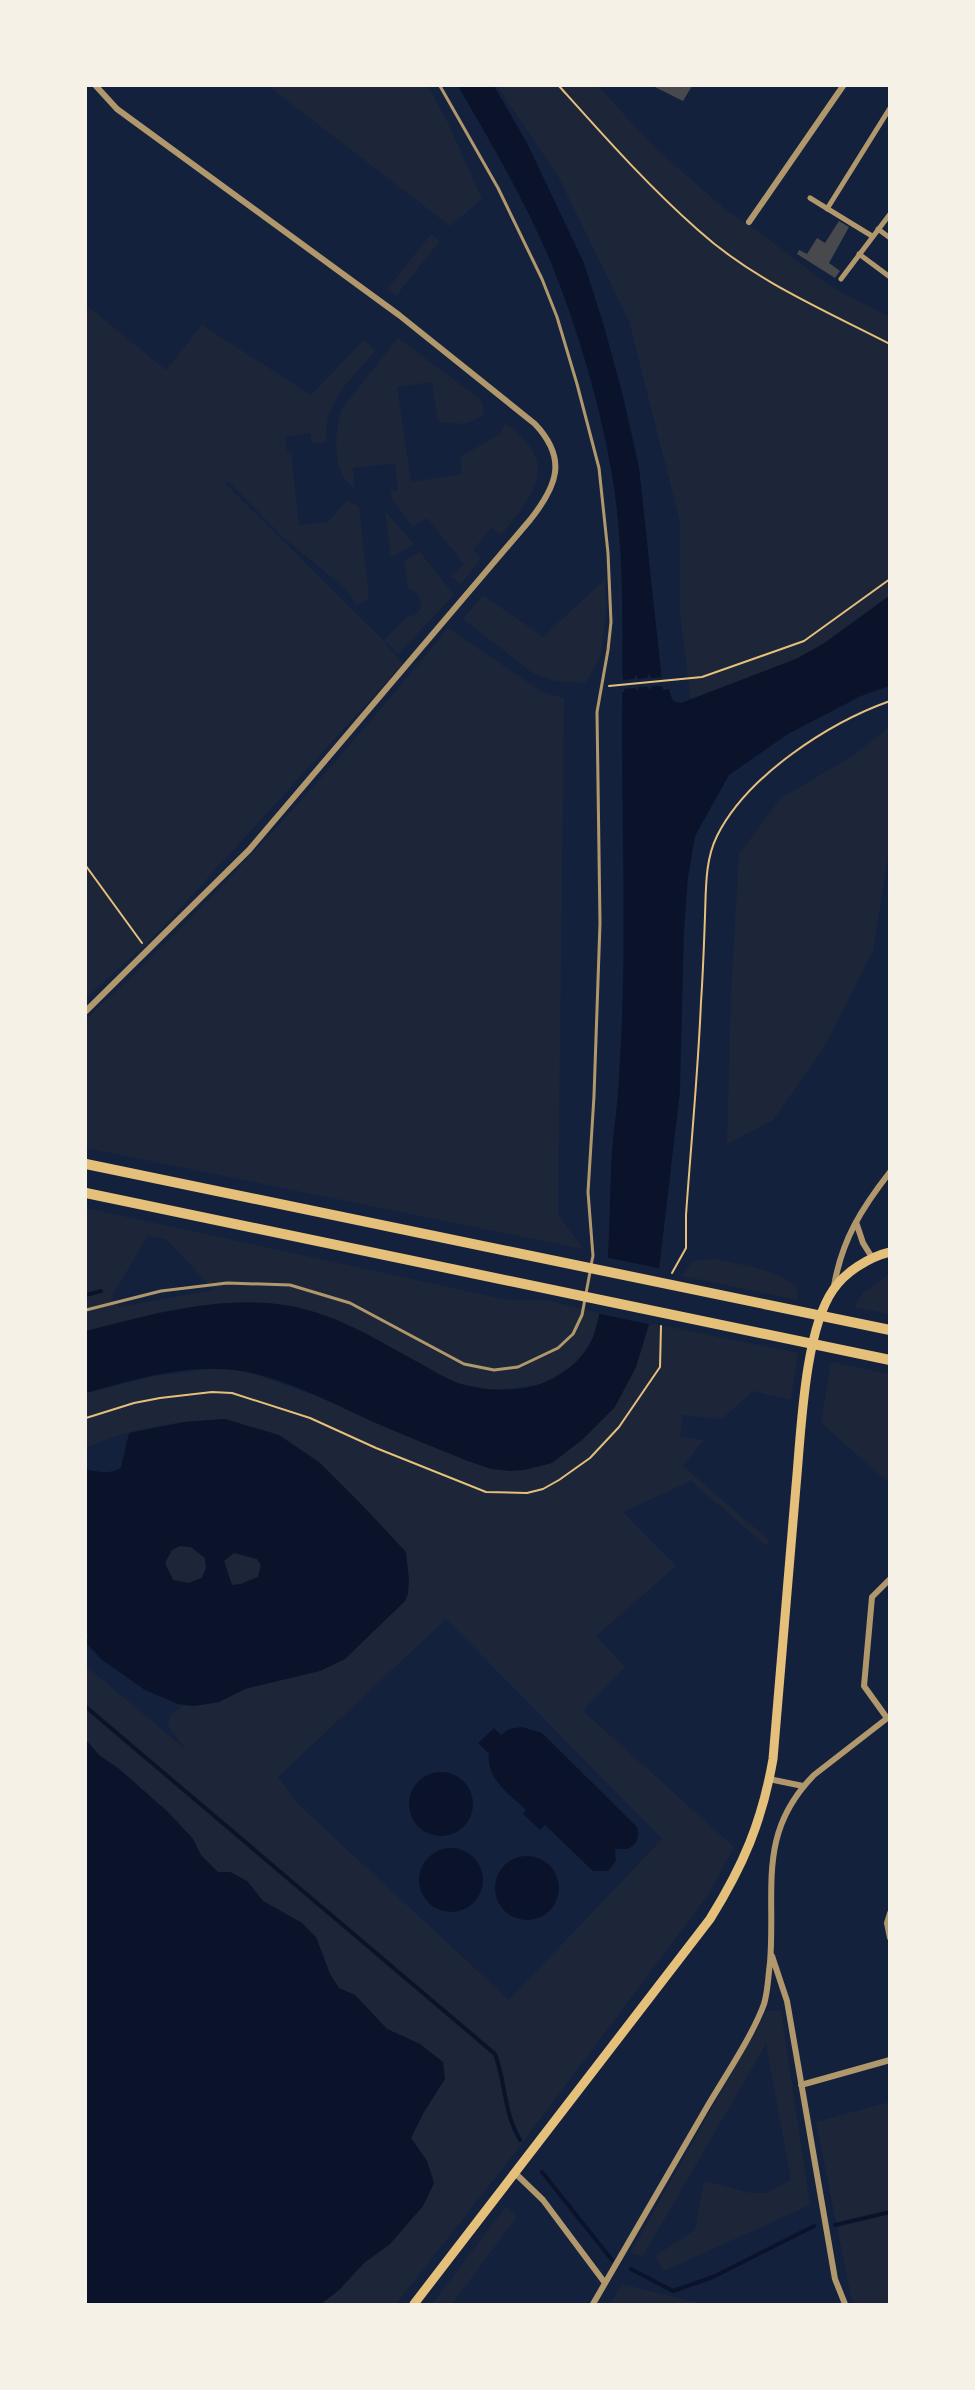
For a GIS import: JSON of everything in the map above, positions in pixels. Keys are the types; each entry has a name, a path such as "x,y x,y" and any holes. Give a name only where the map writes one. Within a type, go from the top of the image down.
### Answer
{"highway":[{"path":"86,1164 585,1267 675,1282 794,1311 890,1330"},
{"path":"86,1193 667,1316 890,1360"}],"main road":[{"path":"414,2304 710,1920 734,1881 749,1849 769,1779 804,1393 817,1330 834,1289 848,1274 890,1252"}],"street":[{"path":"86,1011 249,850 542,506 551,489 556,466 553,449 542,432 399,315 117,109 96,86"},
{"path":"749,222 843,86"},
{"path":"827,209 890,108"},
{"path":"810,198 872,236"},
{"path":"841,279 890,214"},
{"path":"878,229 890,238"},
{"path":"859,254 890,276"},
{"path":"834,1289 840,1254 856,1221 890,1172"},
{"path":"856,1221 863,1243 873,1259"},
{"path":"593,2304 757,2019 767,1991 771,1952 772,1857 785,1813 803,1786 814,1775 888,1717 864,1686 872,1597 890,1580"},
{"path":"769,1779 803,1786"},
{"path":"890,1913 887,1923 890,1938"},
{"path":"771,1952 787,2001 835,2280 845,2304"},
{"path":"801,2085 890,2060"},
{"path":"515,2173 543,2200 605,2283"}],"lane":[{"path":"86,1310 161,1292 227,1283 290,1286 350,1304 464,1364 494,1371 518,1367 558,1348 573,1334 582,1315 592,1256 588,1192 600,923 597,712 611,622 608,553 599,468 577,384 542,279 498,188 440,86"}],"path":[{"path":"559,86 620,153 698,231 782,290 890,344"},
{"path":"612,686 702,677 804,641 890,579"},
{"path":"675,1282 674,1268 686,1248 686,1215 701,1003 706,889 708,865 717,835 753,787 777,765 841,724 890,701"},
{"path":"86,866 148,950"},
{"path":"86,1418 134,1403 160,1398 212,1392 232,1393 310,1418 376,1448 486,1492 527,1493 543,1489 590,1458 619,1427 660,1367 660,1328 667,1316"}],"shaded area":[{"path":"268,86 428,86 447,121 482,199 450,226"},
{"path":"458,86 494,86 526,141 584,263 623,396 639,467 663,690 669,689 672,699 681,703 796,659 823,644 889,596 889,686 861,696 788,734 729,775 695,836 688,877 684,931 680,1091 655,1304 636,1367 615,1407 583,1439 552,1463 510,1471 491,1469 468,1461 285,1383 234,1370 178,1371 140,1378 86,1393 86,1331 159,1313 209,1305 260,1303 285,1305 319,1313 367,1334 448,1379 461,1384 491,1389 524,1388 551,1380 581,1357 594,1334 604,1289 609,1243 612,1151 623,990 622,598 616,501 594,392 562,290 520,196"},
{"path":"497,86 598,86 656,149 726,210 830,286 889,317 889,596 823,644 796,659 691,699 680,614 680,522 629,321 558,176"},
{"path":"431,234 440,241 396,296 387,289"},
{"path":"86,305 166,370 202,325 311,395 364,340 376,350 334,402 329,414 326,442 312,444 310,433 285,437 287,454 291,453 299,525 328,522 347,500 359,507 369,598 357,605 347,590 284,538 229,482 226,484 380,637 403,664 151,940 86,998"},
{"path":"398,338 481,400 483,406 483,415 467,423 438,421 432,382 397,387 411,482 462,474 460,457 500,434 505,423 533,451 538,465 533,490 525,504 502,534 491,528 473,550 481,558 461,584 451,576 464,564 427,518 413,527 392,499 390,491 398,491 395,463 353,468 355,490 347,482 340,469 336,452 337,432 343,407"},
{"path":"385,511 414,544 391,558"},
{"path":"420,552 454,595 398,654 384,640 406,618 416,614 421,608 420,598 414,590 408,589 404,561"},
{"path":"605,579 606,610 601,656 585,683 555,681 533,673 463,619 483,595 543,637"},
{"path":"448,628 542,692 564,698 558,1214 583,1249 86,1148 86,1019 182,927 274,830"},
{"path":"889,727 889,850 873,951 823,1049 773,1120 727,1144 731,994 739,854 781,798 854,755"},
{"path":"86,1208 508,1300 546,1300 599,1313 593,1339 575,1364 542,1384 493,1391 457,1383 342,1322 228,1303 165,1311 86,1331","holes":["148,1235 167,1240 214,1290 119,1307 111,1298"]},
{"path":"717,1259 759,1269 789,1281 797,1287 798,1300 682,1276 693,1261"},
{"path":"889,1274 889,1314 854,1307 863,1293"},
{"path":"650,1323 798,1353 791,1400 753,1391 722,1419 683,1415 680,1437 704,1440 683,1466 770,1541 766,1546 691,1481 623,1512 676,1566 596,1636 625,1667 583,1711 734,1847 708,1895 517,2150 396,2304 321,2304 339,2290 364,2263 390,2244 423,2206 434,2183 427,2161 411,2138 424,2112 420,2044 387,2029 355,1995 339,1989 330,1974 323,1953 302,1923 263,1901 247,1881 230,1872 218,1872 201,1855 193,1839 168,1812 118,1768 99,1755 86,1740 86,1666 185,1749 168,1726 170,1716 183,1705 194,1706 219,1702 245,1689 345,1659 357,1647 225,1419 154,1427 119,1435 86,1448 86,1393 156,1376 211,1369 235,1370 260,1376 319,1397 468,1461 552,1463 583,1439 614,1407 636,1367","holes":["446,1619 662,1839 509,2000 298,1804 278,1777"]},
{"path":"831,1362 889,1374 889,1483 821,1423"},
{"path":"225,1419 279,1435 319,1462 406,1552 409,1580 405,1601 345,1659 320,1671 245,1689 219,1702 194,1706 178,1704 145,1690 102,1660 86,1643 88,1637 86,1631 86,1469 104,1472 117,1470 121,1467 129,1433 184,1422","holes":["180,1546 191,1547 205,1558 206,1568 202,1578 189,1583 173,1580 165,1563 172,1550","234,1553 257,1559 261,1565 258,1577 232,1585 224,1561"]},
{"path":"180,1546 191,1547 205,1558 206,1568 202,1578 189,1583 173,1580 165,1563 172,1549"},
{"path":"234,1553 257,1559 261,1565 258,1577 232,1585 223,1561"},
{"path":"522,1727 542,1733 637,1827 638,1837 635,1843 627,1849 615,1849 616,1861 608,1871 593,1871 545,1825 540,1830 523,1814 526,1810 495,1779 489,1763 489,1754 478,1743 494,1728 501,1735 509,1729"},
{"path":"86,1740 99,1755 118,1768 168,1812 193,1839 201,1855 218,1872 230,1872 247,1881 263,1901 302,1923 316,1937 330,1974 339,1988 355,1995 387,2029 420,2044 443,2062 445,2079 411,2138 427,2161 434,2183 423,2206 390,2244 364,2263 339,2290 321,2304 86,2304"},
{"path":"435,1772 447,1772 464,1781 471,1792 473,1804 471,1816 464,1827 447,1836 435,1836 423,1831 414,1822 409,1810 409,1798 414,1786 423,1777"},
{"path":"445,1848 457,1848 474,1857 481,1868 483,1880 481,1892 474,1903 457,1912 445,1912 433,1907 424,1898 419,1886 419,1874 424,1862 433,1853"},
{"path":"527,1856 539,1858 550,1865 557,1876 559,1888 557,1900 550,1911 539,1918 527,1920 515,1918 504,1911 497,1900 495,1888 497,1876 504,1865 515,1858"},
{"path":"767,2011 781,2011 810,2205 664,2271 655,2256 695,2230 704,2181 751,2193 766,2193 791,2180 766,2044 643,2256 630,2253"},
{"path":"889,2102 889,2304 855,2304 852,2301 816,2122"},
{"path":"506,2206 517,2217 452,2304 432,2304"},
{"path":"622,2284 698,2303 700,2304 610,2304"}],"pier":[{"path":"649,674 651,678 662,677 662,674 665,674 666,687 672,689 652,686 650,690 648,687 639,687 637,691 635,688 624,689 624,692 619,693 619,677 623,677 623,680 634,679 636,675 638,679 647,678"},
{"path":"604,1257 663,1269 658,1305 652,1325 596,1313 601,1294"}],"building":[{"path":"653,86 692,86 683,101"},
{"path":"839,221 849,227 829,263 840,271 835,278 797,254 799,250 807,254 817,238 825,243"}],"waterway":[{"path":"86,1295 101,1291"},
{"path":"86,1707 495,2054 510,2118 520,2140"},
{"path":"542,2172 612,2260"},
{"path":"835,2225 890,2212"},
{"path":"631,2269 673,2291 713,2277 814,2226"}]}
